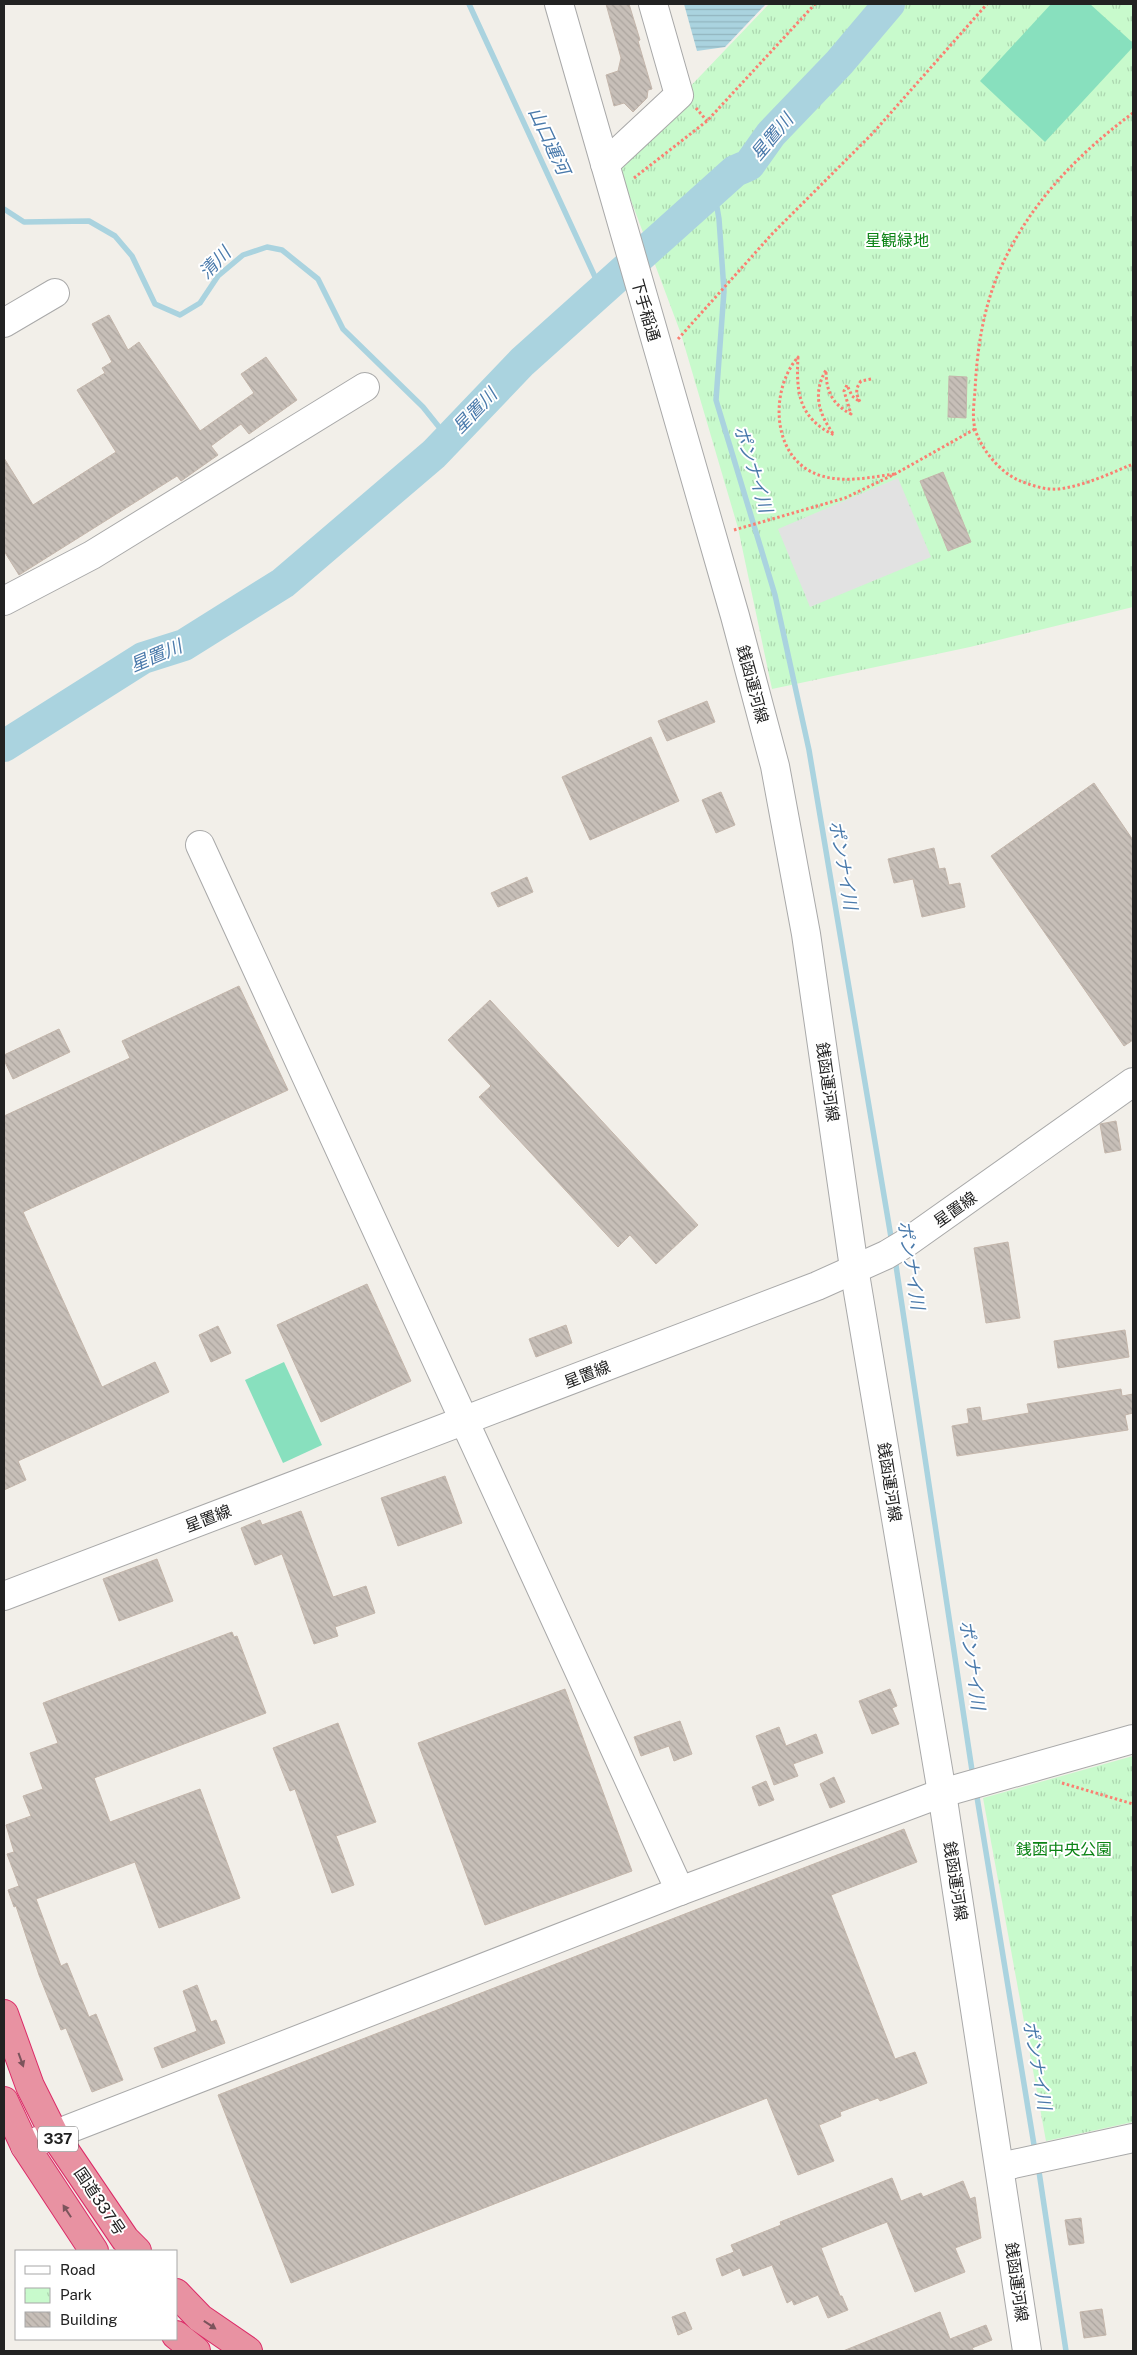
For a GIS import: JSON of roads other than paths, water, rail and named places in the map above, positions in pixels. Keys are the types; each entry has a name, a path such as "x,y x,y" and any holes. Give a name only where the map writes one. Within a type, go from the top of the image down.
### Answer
{"highway":[{"name":"国道337号","path":"4,2014 30,2086 55,2136 125,2239 136,2250"},
{"name":"国道337号","path":"4,2101 25,2146 93,2250"},
{"path":"178,2295 200,2318 248,2351"},
{"path":"178,2337 196,2351"}],"street":[{"name":"下手稲通","path":"559,4 615,204 666,339 735,616"},
{"path":"605,164 679,95 653,4"},
{"path":"4,323 55,293"},
{"path":"4,601 92,556 365,387"},
{"name":"銭函運河線","path":"735,616 775,766 797,888 854,1268 942,1793 1025,2162 1027,2351"},
{"path":"200,845 680,1891"},
{"name":"星置線","path":"4,1596 808,1289 896,1249 1133,1082"},
{"path":"25,2146 55,2136 680,1891 942,1793 1133,1739"},
{"path":"1025,2162 1133,2138"}],"water":[{"path":"684,4 766,4 725,47 697,51"}],"waterway":[{"name":"山口運河","path":"469,4 602,292"},
{"name":"星置川","path":"4,746 143,658 184,645 283,583 434,454 522,362 735,171 749,165 771,134 839,63 889,4"},
{"name":"ポンナイ川","path":"714,190 719,219 724,291 716,400 775,595 809,750 892,1243"},
{"name":"清川","path":"4,209 24,222 89,221 115,236 132,256 155,304 180,315 200,303 218,276 243,255 267,247 282,250 318,279 343,329 423,407 447,437"},
{"name":"ポンナイ川","path":"895,1259 973,1777"},
{"name":"ポンナイ川","path":"976,1791 1035,2151"},
{"name":"ポンナイ川","path":"1038,2165 1066,2351"}],"park label":[{"name":"星観緑地","path":"897,240"},
{"name":"銭函中央公園","path":"1064,1849"}]}
